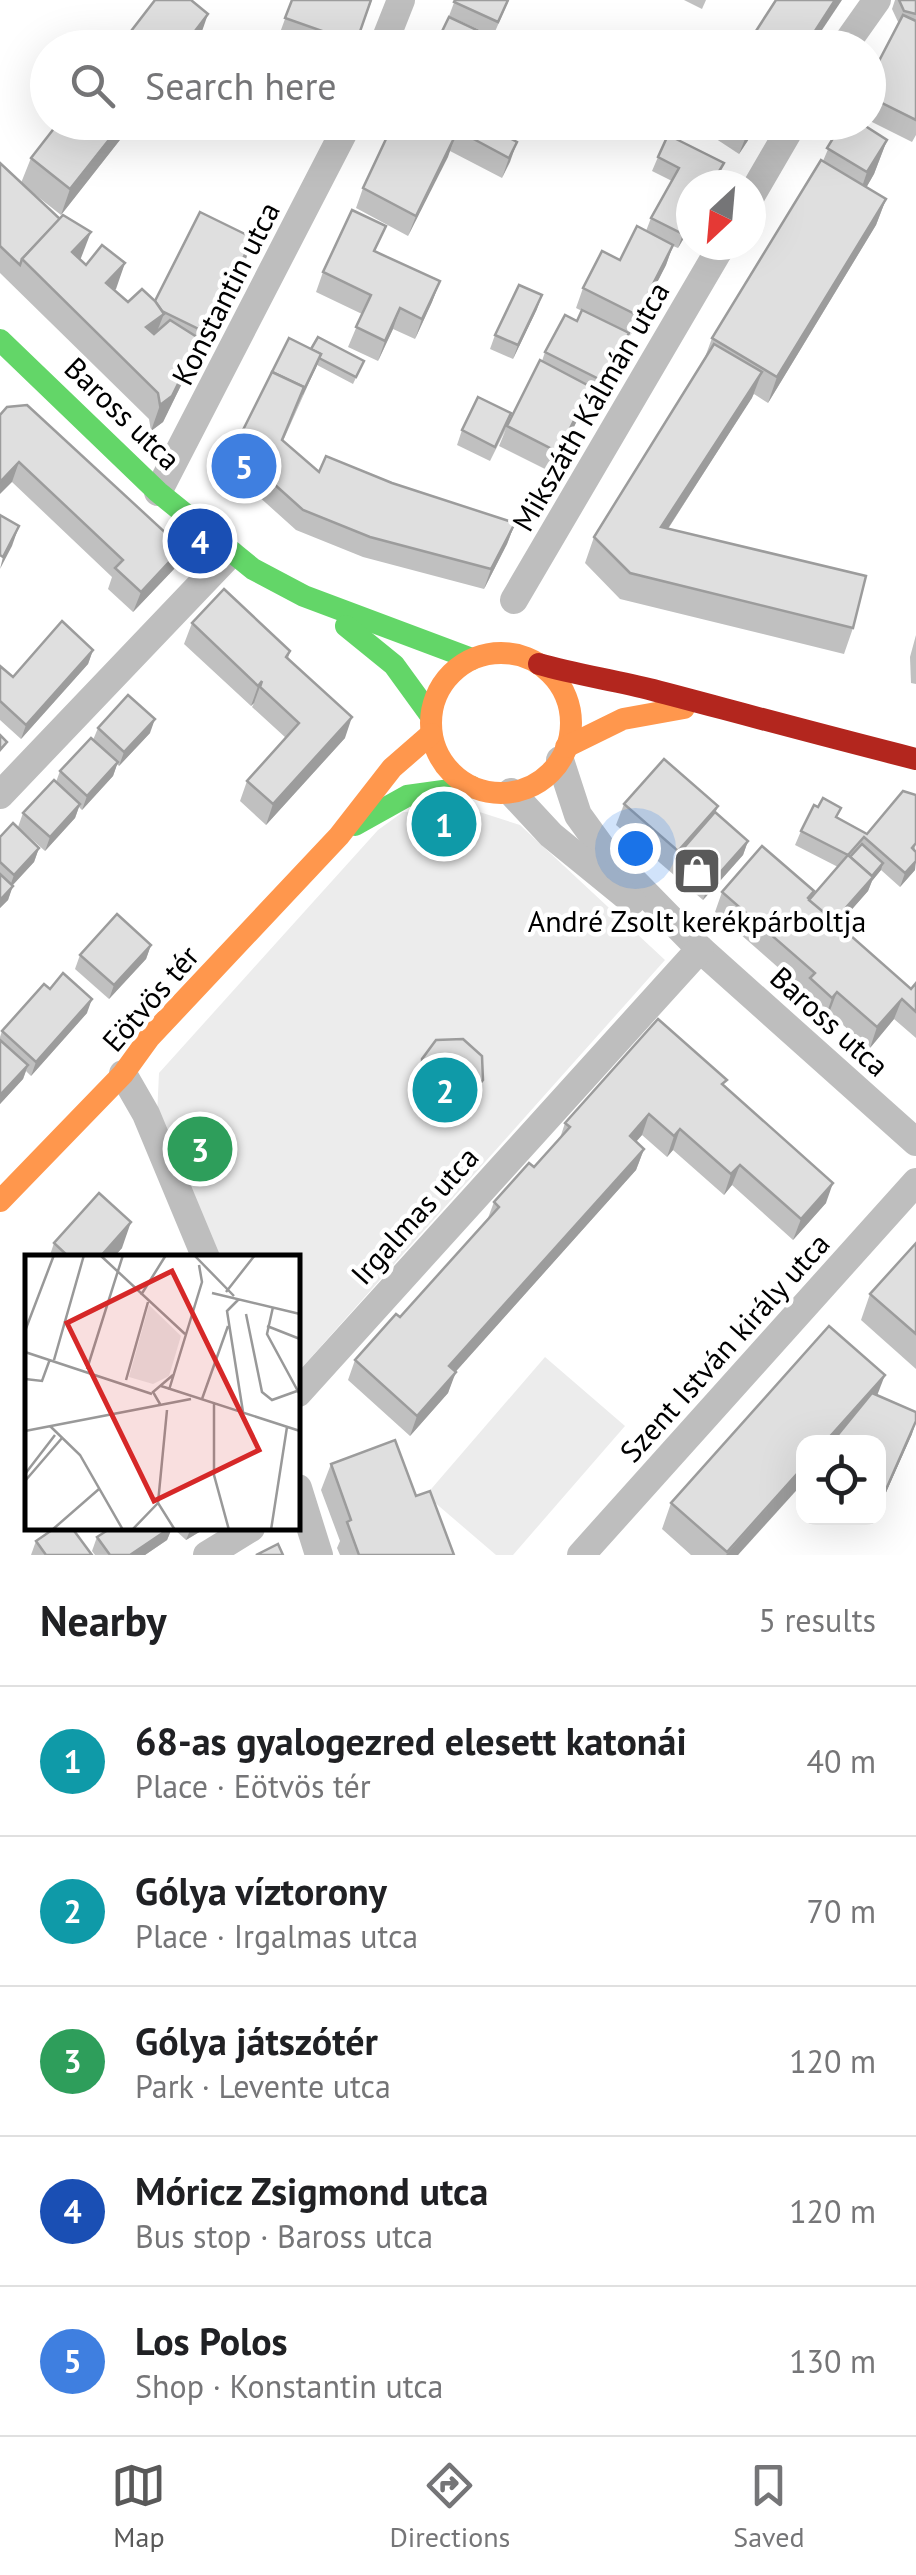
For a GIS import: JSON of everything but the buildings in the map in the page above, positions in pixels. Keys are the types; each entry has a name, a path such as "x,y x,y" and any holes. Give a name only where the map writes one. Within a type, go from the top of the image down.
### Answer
{"street":[{"path":"389,30 401,0"},
{"path":"856,30 877,0"},
{"name":"Konstantin utca","path":"158,492 340,140"},
{"path":"766,170 784,140"},
{"name":"Mikszáth Kálmán utca","path":"514,600 713,260"},
{"name":"Baross utca","path":"0,340 158,492 230,554 304,596 472,658"},
{"path":"0,795 230,554"},
{"name":"Baross utca","path":"304,596 392,660 412,684 431,725"},
{"path":"708,707 646,710 622,717 563,754 537,782 511,792 485,791 450,771 435,748 431,725 440,688 448,676 472,658 510,653 583,677 650,689 916,758"},
{"path":"539,664 560,686 567,701 570,716 563,754"},
{"name":"Eötvös tér","path":"0,1201 123,1074 148,1038 343,832 387,770 431,725"},
{"name":"Baross utca","path":"563,754 578,816 604,850 700,949 916,1142"},
{"name":"Eötvös tér","path":"343,832 407,796 472,786"},
{"name":"Baross utca","path":"511,792 551,834 664,927 700,949"},
{"name":"Irgalmas utca","path":"300,1390 700,949"},
{"path":"123,1074 146,1114 205,1255"},
{"name":"Szent István király utca","path":"581,1555 916,1182"},
{"path":"300,1499 319,1555"},
{"path":"207,1555 248,1530"}],"shaded area":[{"path":"467,808 520,825 665,960 300,1370 300,1255 211,1255 156,1137 159,1073 378,830 403,812"},
{"path":"545,1357 625,1426 513,1555 496,1555 426,1495"}],"traffic: fast":[{"path":"0,340 158,492 253,569 304,596 472,659"},
{"path":"346,626 394,665 431,716"},
{"path":"355,825 407,796 472,787"}],"traffic: slow":[{"path":"501,653 528,659 550,674 565,696 571,723 565,750 550,772 528,787 501,793 474,787 452,772 437,750 431,723 437,696 452,674 474,659 501,653"},
{"path":"566,747 623,719 684,708"},
{"path":"0,1201 123,1074 149,1038 339,836 392,768 431,734"}],"traffic: jam":[{"path":"539,664 916,759"}],"place":[{"name":"Los Polos","path":"244,466"},
{"name":"Móricz Zsigmond utca","path":"200,541"},
{"name":"68-as gyalogezred elesett katonái","path":"444,824"},
{"name":"André Zsolt kerékpárboltja","path":"697,871"},
{"name":"Gólya víztorony","path":"445,1090"},
{"name":"Gólya játszótér","path":"200,1149"}]}
